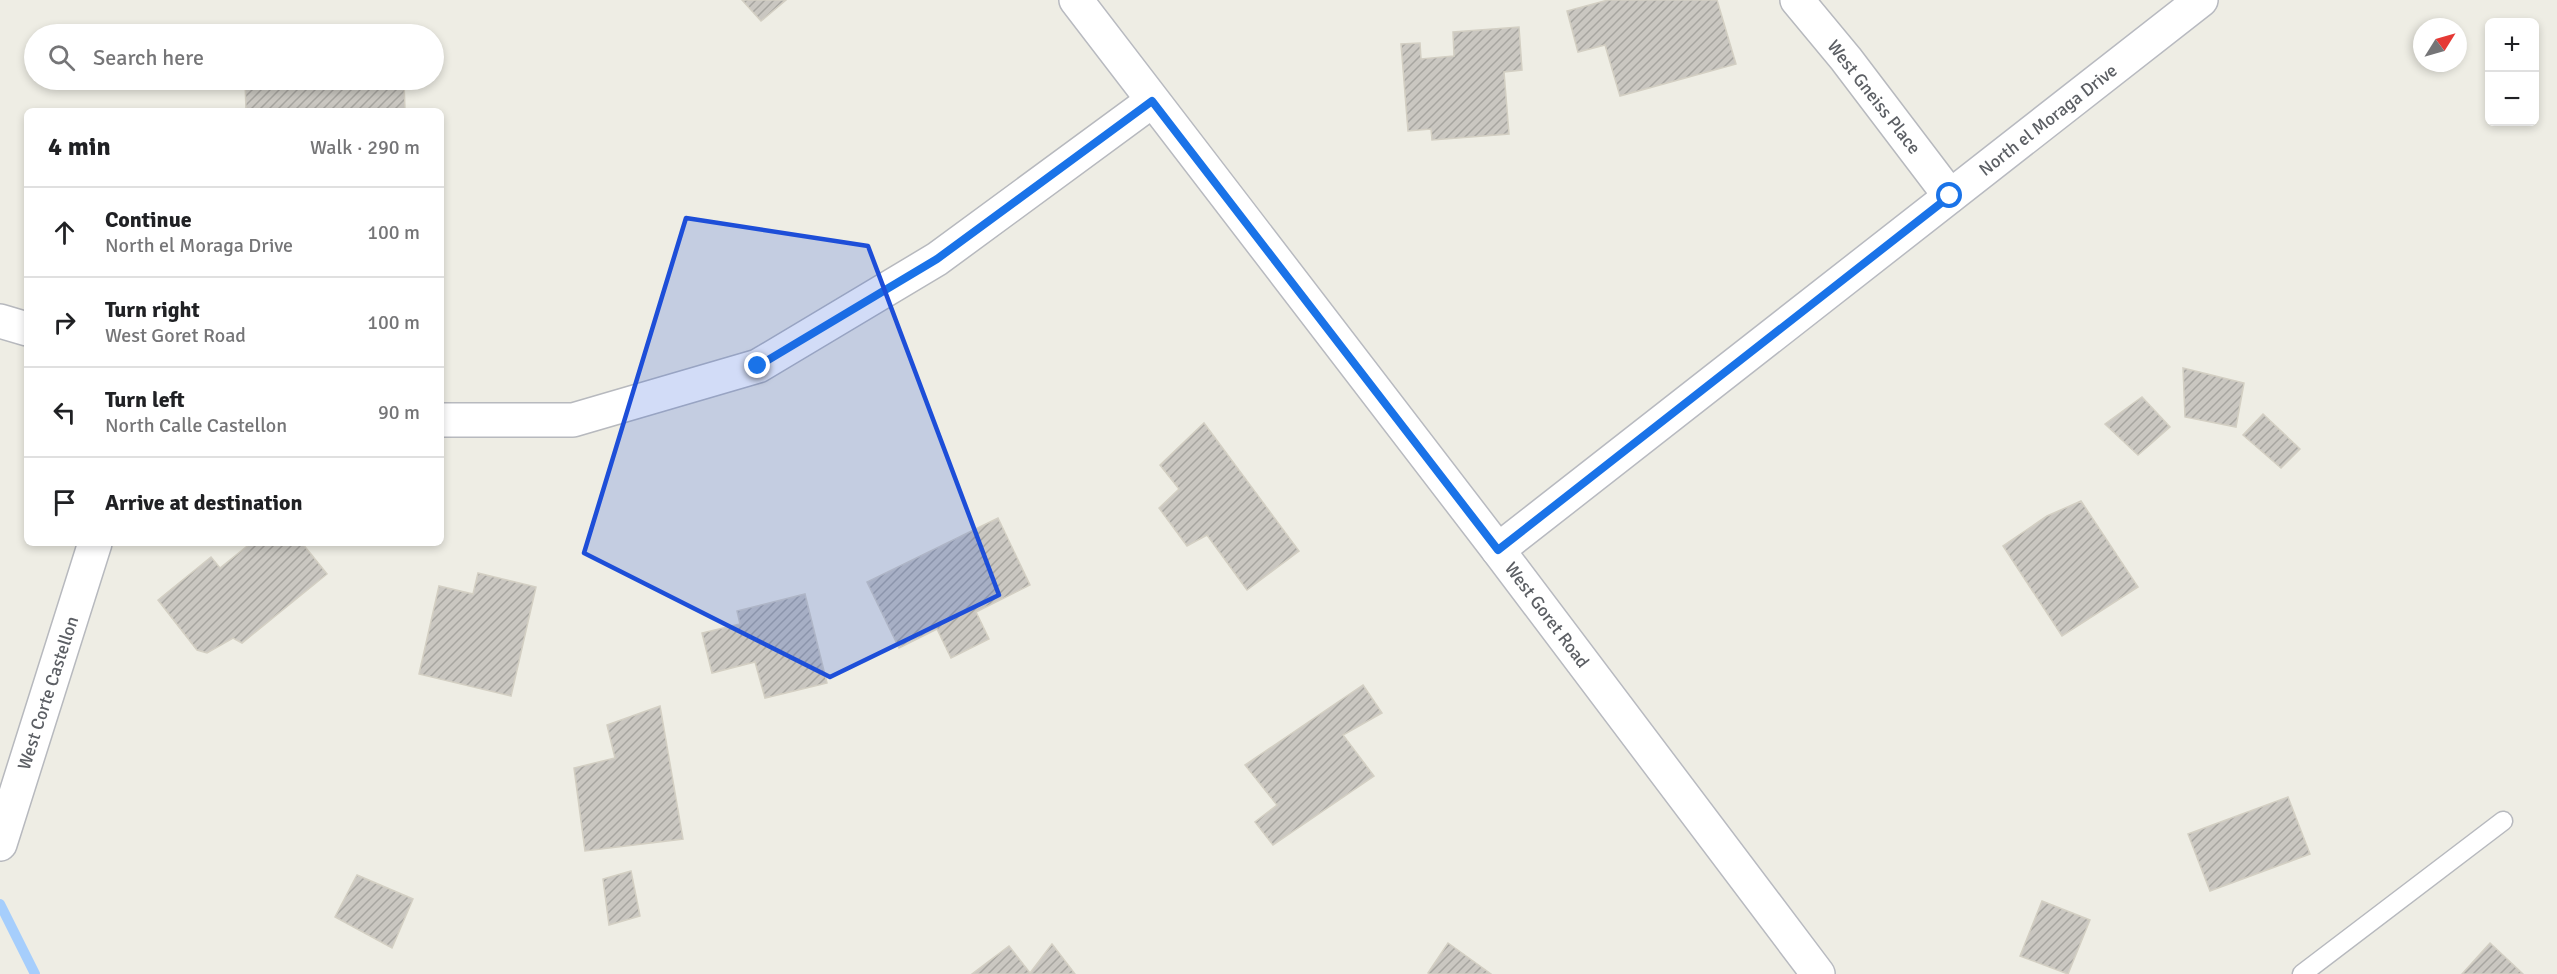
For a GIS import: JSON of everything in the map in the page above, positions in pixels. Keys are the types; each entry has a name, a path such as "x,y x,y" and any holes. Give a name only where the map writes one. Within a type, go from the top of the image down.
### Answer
{"street":[{"name":"West Goret Road","path":"1076,0 1498,550 1818,974"},
{"name":"West Gneiss Place","path":"1797,0 1846,59 1950,196"},
{"name":"North el Moraga Drive","path":"1498,550 2201,0"},
{"path":"444,420 573,420 758,366 937,259 1152,101"},
{"path":"0,321 24,328"},
{"name":"West Corte Castellon","path":"0,844 94,546"}],"lane":[{"path":"2302,974 2503,821"}],"highlighted area":[{"path":"686,218 868,246 999,595 830,677 584,553"}],"building":[{"path":"742,0 786,0 761,21"},
{"path":"1608,0 1717,0 1736,64 1620,96 1605,45 1578,52 1567,11"},
{"path":"1519,27 1522,70 1504,72 1509,134 1432,140 1431,129 1408,131 1401,44 1420,43 1421,59 1454,56 1453,32"},
{"path":"245,90 404,90 405,108 246,108"},
{"path":"2183,368 2244,383 2236,427 2185,417"},
{"path":"2142,397 2170,427 2138,455 2105,424"},
{"path":"2263,414 2300,449 2281,468 2243,435"},
{"path":"1204,423 1299,551 1247,590 1207,535 1187,546 1159,508 1179,489 1160,465"},
{"path":"2081,501 2138,587 2062,636 2003,546 2047,516"},
{"path":"998,518 1030,585 976,612 989,639 951,658 937,629 899,648 867,582"},
{"path":"247,546 304,546 327,574 242,643 233,638 207,653 197,650 158,600 211,557 220,568"},
{"path":"478,573 536,587 511,696 419,674 439,586 473,594"},
{"path":"805,594 827,683 765,698 755,662 712,673 702,633 740,624 737,611"},
{"path":"1363,685 1382,713 1343,735 1374,776 1273,845 1255,822 1277,805 1245,765"},
{"path":"660,706 683,839 585,851 574,768 615,758 607,725"},
{"path":"2288,797 2310,854 2210,891 2188,834"},
{"path":"631,871 640,916 609,925 603,879"},
{"path":"357,875 413,899 392,948 335,917"},
{"path":"2042,901 2090,920 2068,974 2020,956"},
{"path":"1448,943 1491,974 1429,974"},
{"path":"2490,943 2523,974 2462,974"},
{"path":"1052,944 1075,974 972,974 1009,946 1030,973"}],"waterway":[{"path":"0,904 35,974"}],"route":[{"path":"758,366 937,259 1152,101 1498,550 1950,196"}]}
